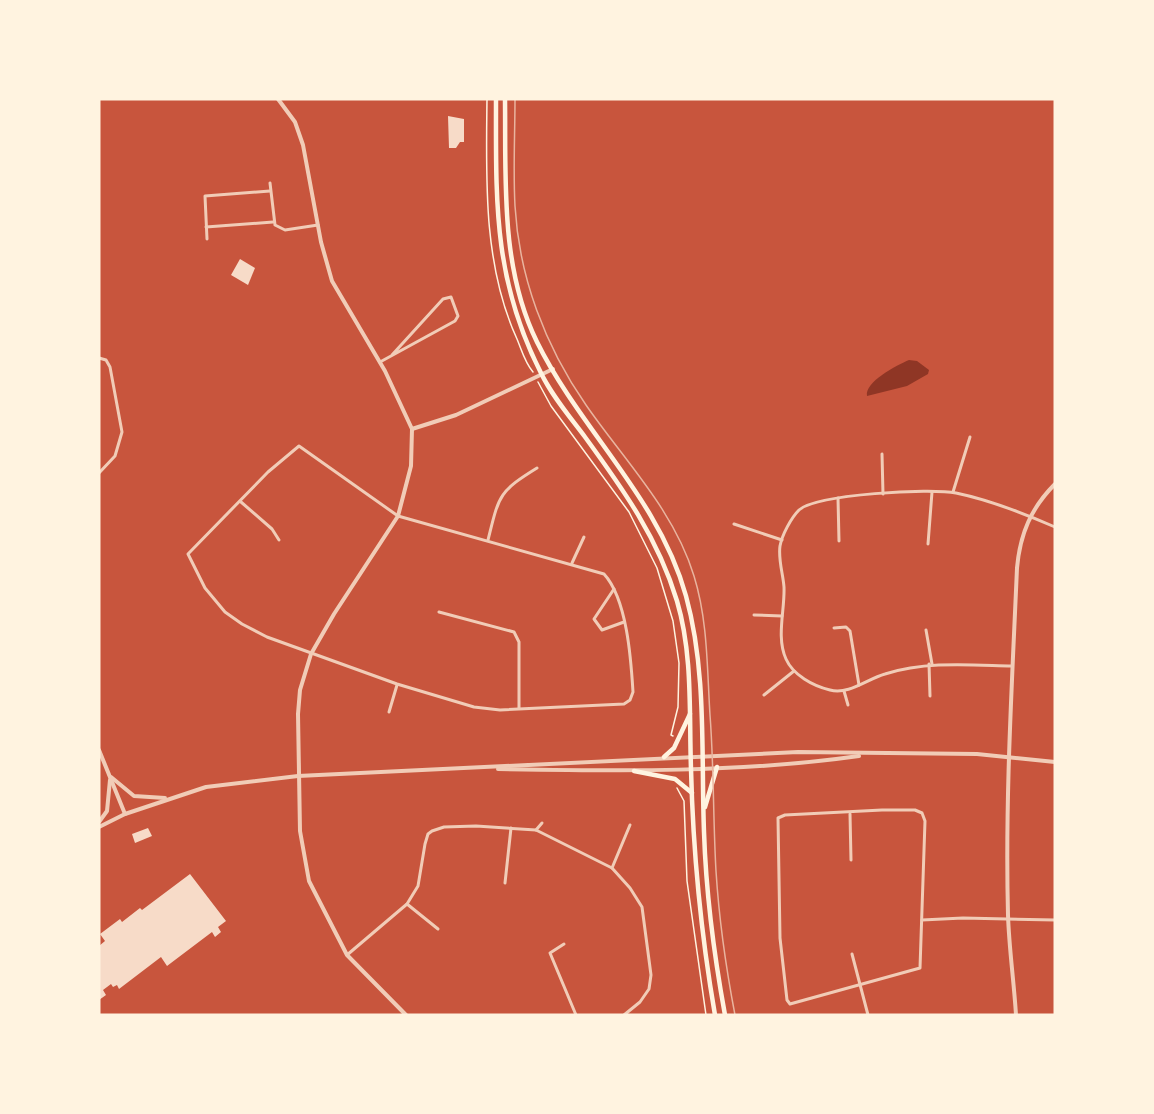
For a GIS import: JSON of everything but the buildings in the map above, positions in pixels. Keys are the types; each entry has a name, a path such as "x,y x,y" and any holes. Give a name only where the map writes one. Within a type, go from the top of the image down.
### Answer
{"main road":[{"path":"496,99 498,221 503,265 511,299 542,375 644,521 662,557 682,620 688,664 692,793 700,912 715,1015"},
{"path":"505,99 507,204 511,254 526,315 553,369 654,518 679,573 698,661 712,934 725,1015"},
{"path":"664,757 674,747 690,714"},
{"path":"704,809 709,801 717,767"},
{"path":"634,771 675,779 692,793"}],"street":[{"path":"278,99 295,122 303,146 318,225 332,281 380,362 412,429 411,466 398,516 334,614 311,654 300,690 298,776 300,833 309,881 347,955 406,1015"},
{"path":"270,183 274,222"},
{"path":"207,239 205,196 270,191"},
{"path":"206,227 274,222 285,230 318,225"},
{"path":"380,362 455,321 458,316 454,300 451,297 443,299 392,355"},
{"path":"99,358 106,360 110,366 122,432 115,456 99,473"},
{"path":"412,429 456,415 553,369"},
{"path":"953,492 970,437"},
{"path":"299,446 398,516 601,572 614,589 624,622 633,692 630,700 624,704 519,708 474,707 397,684 267,637 225,612 205,588 188,554 241,502 268,472 299,446"},
{"path":"882,454 882,494"},
{"path":"488,540 500,496 509,485 537,468"},
{"path":"1017,1015 1008,918 1008,756 1019,543 1029,516 1055,484"},
{"path":"928,544 932,491"},
{"path":"1012,666 930,664 885,674 844,691 832,691 812,684 794,671 786,660 781,641 784,590 780,550 782,540 798,511 818,501 932,491 953,492 1029,516 1055,527"},
{"path":"838,498 839,541"},
{"path":"241,502 272,529 279,540"},
{"path":"734,524 782,540"},
{"path":"572,563 584,537"},
{"path":"614,589 594,620 602,630 624,622"},
{"path":"439,612 514,632 519,642 519,708"},
{"path":"754,615 783,616"},
{"path":"834,628 846,627 850,631 859,685"},
{"path":"926,630 930,664 930,696"},
{"path":"764,695 794,671"},
{"path":"388,712 397,684"},
{"path":"844,691 848,705"},
{"path":"99,750 125,814"},
{"path":"99,827 125,814 208,787 298,776 798,752 1008,756 1055,762"},
{"path":"473,769 634,771 810,763 872,754"},
{"path":"110,777 134,796 170,798"},
{"path":"99,822 107,811 110,777"},
{"path":"915,810 922,813 925,821 920,968 790,1004 787,1000 780,938 778,818 785,815 850,813 915,810"},
{"path":"850,813 851,860"},
{"path":"536,830 542,823"},
{"path":"612,868 630,825"},
{"path":"347,955 407,904 418,886 428,834 444,827 536,830 612,868 630,888 642,907 651,975 649,989 640,1002 624,1015"},
{"path":"506,883 511,828"},
{"path":"407,904 438,929"},
{"path":"922,920 1008,918 1055,920"},
{"path":"564,944 550,953 576,1015"},
{"path":"852,954 868,1015"}],"path":[{"path":"487,99 488,146"},
{"path":"539,384 551,406 629,512 657,568 673,621 680,663 678,713 670,735 676,738"},
{"path":"676,782 684,801 687,881 706,1015"}],"shaded area":[{"path":"909,360 917,361 929,370 928,374 907,386 867,396 867,391 876,380"}],"tram line":[{"path":"515,99 515,206 522,259 537,310 558,359 571,382 647,486 674,529 685,552 699,593 707,663 717,889 735,1015"}]}
